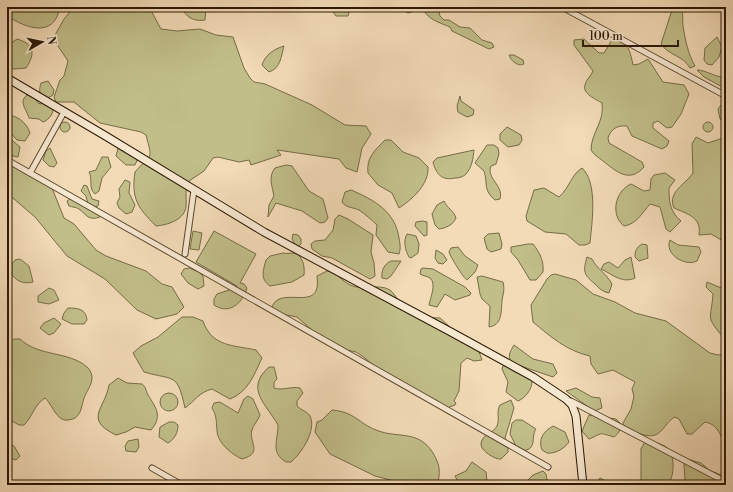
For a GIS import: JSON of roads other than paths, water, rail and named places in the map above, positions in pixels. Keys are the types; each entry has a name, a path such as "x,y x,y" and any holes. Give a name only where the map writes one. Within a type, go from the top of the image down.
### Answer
{"street":[{"path":"562,7 726,96"},
{"path":"7,78 264,232 533,377 566,399 726,482"},
{"path":"30,173 64,112"},
{"path":"7,160 548,467"},
{"path":"185,254 194,190"},
{"path":"566,399 575,410 577,420 583,485"},
{"path":"152,468 182,485"}]}
